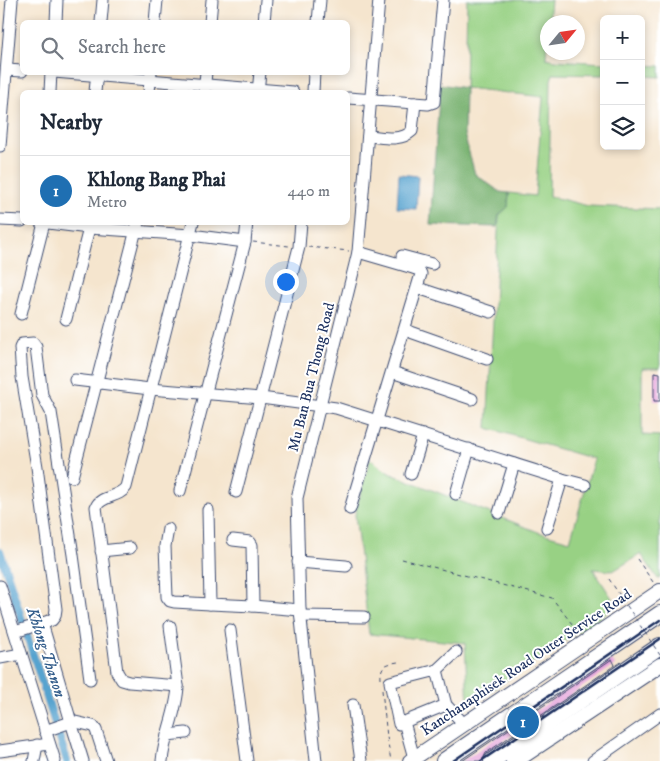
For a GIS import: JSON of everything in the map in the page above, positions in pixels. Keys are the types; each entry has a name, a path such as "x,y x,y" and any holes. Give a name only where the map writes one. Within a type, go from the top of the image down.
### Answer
{"highway":[{"path":"444,761 660,614"},
{"path":"492,761 660,646"}],"main road":[{"name":"Kanchanaphisek Road Outer Service Road","path":"412,759 581,644 660,594"},
{"path":"608,699 660,660"},
{"path":"517,760 660,666"}],"street":[{"path":"0,146 12,0"},
{"path":"56,20 58,0"},
{"path":"101,20 103,0"},
{"path":"156,20 158,0"},
{"path":"210,20 212,0"},
{"path":"264,20 266,0"},
{"path":"318,20 320,0"},
{"name":"Mu Ban Bua Thong Road","path":"316,761 300,613 297,498 358,252 379,0"},
{"path":"350,98 428,104 434,102 443,0"},
{"path":"7,70 20,71"},
{"path":"50,90 53,75"},
{"path":"95,90 97,75"},
{"path":"104,75 150,82 205,83 251,90"},
{"path":"258,90 260,75"},
{"path":"312,90 314,75"},
{"path":"368,136 397,138 406,136 412,131 415,103"},
{"path":"0,220 20,221"},
{"path":"21,314 42,225"},
{"path":"71,225 137,227 245,242"},
{"path":"178,686 129,682 120,677 117,672 101,551 97,504 102,500 121,493 126,487 193,225"},
{"path":"180,491 245,242 247,225"},
{"path":"236,492 299,247 301,225"},
{"path":"66,319 86,226"},
{"path":"72,477 137,227"},
{"path":"350,509 421,274 419,270 358,252"},
{"path":"387,260 390,254 393,253 432,264"},
{"path":"419,284 491,312"},
{"path":"405,330 486,359"},
{"path":"19,631 52,620 56,609 37,467 22,377 20,348 24,344 32,343 36,347 42,395 51,412 90,680"},
{"path":"392,372 472,399"},
{"path":"75,380 150,389 206,392 336,408 585,485"},
{"path":"411,474 423,435"},
{"path":"456,494 469,450"},
{"path":"499,513 514,464"},
{"path":"547,528 562,479"},
{"path":"208,510 210,604"},
{"path":"168,529 165,546 167,597 174,602 254,606 300,613 364,617"},
{"path":"233,540 250,542 252,545 254,606"},
{"path":"101,551 130,548"},
{"path":"298,562 346,566"},
{"path":"0,586 19,631 21,654 49,730 49,744 55,761"},
{"path":"42,623 83,761"},
{"path":"162,761 178,696 170,626"},
{"path":"230,630 246,761"},
{"path":"446,705 399,724 390,682 437,670 456,652"},
{"path":"0,658 21,654"},
{"path":"437,670 446,705 464,724"},
{"path":"353,705 361,761"},
{"path":"593,761 660,714"},
{"path":"49,730 71,722 93,726 106,761"},
{"path":"404,722 412,759"},
{"path":"167,735 186,733"},
{"path":"0,751 49,744"},
{"path":"34,761 37,745"}],"path":[{"path":"402,559 552,598 581,644"},
{"path":"637,559 660,594"},
{"path":"609,579 660,655"}],"green space":[{"path":"467,0 551,0 550,15 540,15 540,60 600,63 600,75 553,74 551,80 549,196 588,206 660,209 660,368 642,368 642,435 660,436 660,578 658,579 641,554 613,571 593,569 617,606 468,706 465,643 369,634 355,514 370,459 389,473 538,532 570,541 594,459 487,428 499,215 508,207 509,193 535,196 543,97 465,88"},
{"path":"645,65 660,66 660,77 645,76"},
{"path":"440,84 465,88 464,134 475,174 500,192 509,193 508,207 499,215 497,227 430,225"}],"water":[{"path":"399,174 418,176 416,209 397,208"}],"building":[{"path":"654,372 660,373 660,401 654,401"},
{"path":"612,659 615,665 486,753 482,761 462,761"}],"waterway":[{"name":"Khlong Thanon","path":"0,551 67,761"}],"railway":[{"path":"453,761 660,620"},
{"path":"481,761 660,639"}],"place":[{"name":"Khlong Bang Phai","path":"523,722"}]}
